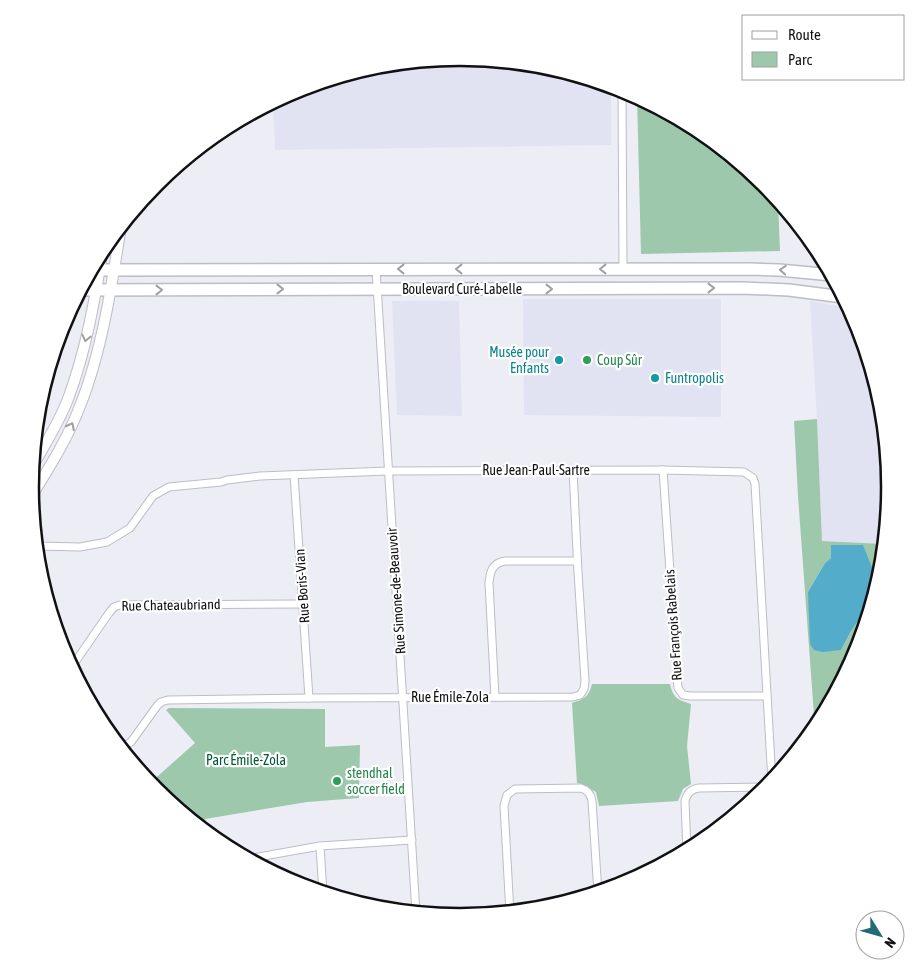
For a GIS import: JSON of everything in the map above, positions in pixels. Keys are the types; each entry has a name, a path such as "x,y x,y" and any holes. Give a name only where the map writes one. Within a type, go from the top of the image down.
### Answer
{"main road":[{"name":"Boulevard Curé-Labelle","path":"99,270 766,269 823,274"},
{"name":"Boulevard Curé-Labelle","path":"88,290 751,288 789,290 835,296"}],"street":[{"path":"622,99 623,269"},
{"path":"39,483 79,408 96,353 119,241"},
{"name":"Rue Simone-de-Beauvoir","path":"376,269 416,906"},
{"path":"41,452 68,399 81,357 96,290 95,276"},
{"name":"Rue Émile-Zola","path":"127,745 131,742 157,706 168,700 577,696 581,693 585,681 573,470"},
{"name":"Rue François Rabelais","path":"662,470 678,688 683,695 690,696 768,696"},
{"name":"Rue Jean-Paul-Sartre","path":"43,546 80,547 107,542 130,528 152,496 169,487 260,476 388,471 741,471 753,478 755,487 771,771"},
{"name":"Rue Boris-Vian","path":"294,475 309,698"},
{"path":"495,697 489,583 493,568 496,564 505,561 577,561"},
{"name":"Rue Chateaubriand","path":"76,661 109,613 120,605 303,604"},
{"path":"687,842 685,801 690,791 699,788 756,787"},
{"path":"510,906 504,806 507,795 515,789 577,788 588,791 592,801 597,885"},
{"path":"259,857 320,846 412,840"},
{"path":"320,846 322,885"}],"shaded area":[{"path":"432,67 488,67 542,74 611,95 611,145 275,150 273,110 299,98 378,74"},
{"path":"523,299 721,299 721,417 524,415"},
{"path":"392,301 459,301 462,416 397,415"},
{"path":"810,301 840,306 859,352 867,378 878,433 880,460 881,488 878,544 822,541"}],"green space":[{"path":"637,106 694,137 738,171 758,190 778,212 780,251 641,254"},
{"path":"817,419 822,541 878,544 867,597 859,623 838,674 814,716 794,421","holes":["831,558 851,631 841,650 808,592 825,563"]},
{"path":"592,684 670,684 677,698 691,704 687,746 691,784 683,789 678,801 599,806 596,792 577,783 572,703 585,697"},
{"name":"Parc Émile-Zola","path":"169,708 325,709 325,747 360,745 359,798 307,802 205,819 207,824 182,804 156,778 195,743 166,710"}],"water":[{"path":"831,545 863,545 873,570 862,615 841,650 823,652 814,650 810,644 808,592 825,563 831,558"}],"place":[{"name":"Musée pour Enfants","path":"559,360"},
{"name":"Coup Sûr","path":"587,360"},
{"name":"Funtropolis","path":"655,378"},
{"name":"stendhal soccer field","path":"337,781"}]}
